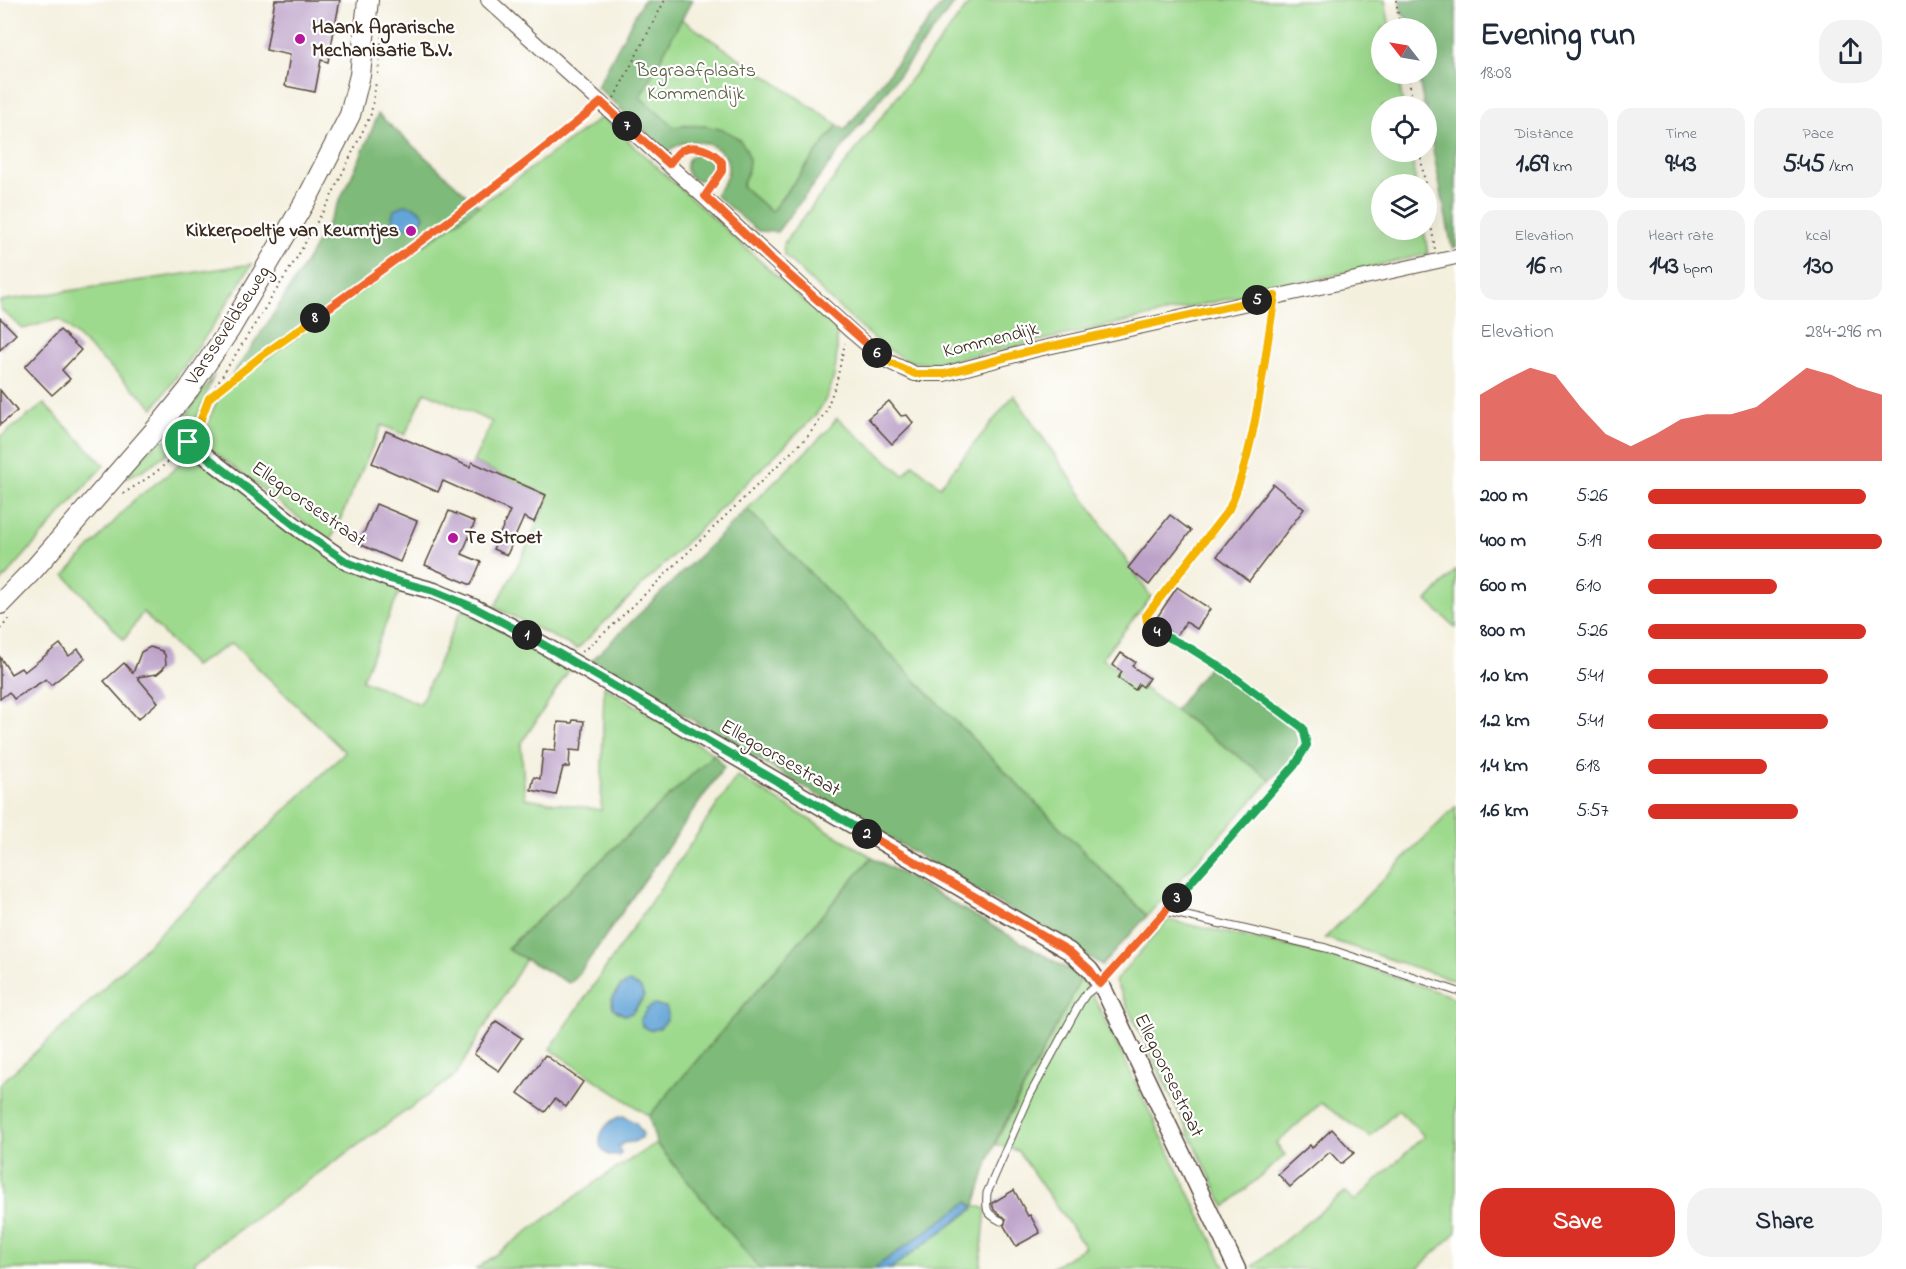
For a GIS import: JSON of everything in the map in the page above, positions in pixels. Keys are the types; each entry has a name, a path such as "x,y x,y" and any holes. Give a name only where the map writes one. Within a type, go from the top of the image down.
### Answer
{"main road":[{"name":"Varsseveldseweg","path":"8,608 34,569 189,389 230,329 310,194 350,115 360,75 368,0"}],"street":[{"name":"Kommendijk","path":"488,0 885,360 915,374 944,374 1034,350 1456,257"},
{"name":"Ellegoorsestraat","path":"162,422 302,531 347,562 390,579 434,591 475,608 571,661 1069,951 1090,970 1100,984 1237,1269"}],"lane":[{"path":"669,164 681,150 696,146 716,155 722,162 722,171 705,196"},
{"path":"1001,1221 991,1216 986,1209 987,1193 1030,1095 1086,994 1100,984 1295,765 1307,745 1303,728 1225,670 1190,648 1148,627 1146,616 1229,509 1238,490 1251,437 1275,296"},
{"path":"1165,911 1326,948 1456,991"}],"path":[{"path":"122,495 166,465 188,442 196,432 209,398 260,357 424,240 605,105 665,0"},
{"path":"1396,0 1399,18"},
{"path":"1434,240 1437,261"},
{"path":"571,661 611,627 808,436 825,413 836,384 847,326"},
{"path":"0,629 8,608"}],"green space":[{"path":"643,0 692,0 640,97 674,127 708,126 729,133 738,139 749,159 742,186 771,212 838,125 845,130 945,0 957,0 777,232 758,231 715,195 728,173 727,161 718,149 703,143 687,142 667,151 597,87"},
{"path":"972,0 1385,0 1388,18 1371,18 1371,84 1400,84 1401,96 1371,96 1371,162 1413,162 1414,174 1371,174 1371,240 1426,240 1428,254 986,353 941,362 923,363 901,357 867,332 784,255 783,244"},
{"path":"1400,0 1456,0 1456,247 1452,248 1435,162 1437,96 1422,96 1420,84 1437,84 1437,18 1406,18 1402,14"},
{"name":"Begraafplaats Kommendijk","path":"681,19 838,125 771,212 742,186 748,172 686,125 674,128 640,97"},
{"path":"378,114 479,206 221,391 288,292 328,222 363,151"},
{"path":"602,117 837,331 837,355 831,387 814,417 577,649 495,607 523,555 549,496 473,462 492,422 425,392 405,435 382,425 330,542 200,441 221,391"},
{"path":"699,154 708,158 712,167 708,176 699,180 690,176 686,167 690,158"},
{"path":"252,264 212,327 154,408 59,319 23,329 0,309 0,301"},
{"path":"214,375 190,433 184,423 186,416"},
{"path":"1014,395 1151,597 1102,658 1271,780 1147,916 747,509 828,430 837,418 904,475 913,464 940,486"},
{"path":"44,404 104,465 0,583 0,437"},
{"path":"159,440 166,441 175,447 144,469 122,478"},
{"path":"189,453 400,590 362,680 420,704 462,609 571,667 521,744 525,798 601,810 604,686 714,754 507,948 526,959 455,1076 195,1261 195,1269 0,1269 0,1084 74,1017 345,752 232,643 194,666 143,612 124,640 65,575 134,500 175,469"},
{"path":"747,509 1147,916 1102,965 592,660"},
{"path":"1456,570 1456,628 1427,601"},
{"path":"1209,666 1295,727 1298,736 1297,750 1271,780 1175,710"},
{"path":"714,754 724,767 576,978 569,983 507,949"},
{"path":"737,776 872,857 649,1116 550,1049","holes":["621,986 643,999 632,1013 624,1015 616,1011 612,1004 615,993"]},
{"path":"1456,806 1456,981 1325,938"},
{"path":"872,857 1082,977 998,1136 975,1205 968,1202 873,1269 760,1269 656,1143 649,1116"},
{"path":"1168,920 1319,953 1456,998 1456,1233 1417,1269 1255,1269 1253,1266 1345,1192 1355,1201 1424,1136 1398,1110 1370,1137 1321,1103 1276,1144 1285,1155 1225,1207 1115,981"},
{"path":"1082,977 1093,995 1226,1269 1050,1269 1085,1247 1018,1151 995,1144"},
{"path":"656,1143 760,1269 476,1269 600,1179"},
{"path":"975,1205 986,1209 980,1269 890,1269 974,1209"}],"water":[{"path":"404,205 416,207 423,213 422,221 418,225 409,228 395,222 392,217 394,210"},
{"path":"629,982 640,987 644,996 632,1013 624,1015 613,1008 612,999 621,986"},
{"path":"653,1005 666,1007 668,1016 660,1028 649,1030 642,1026 640,1020 647,1009"},
{"path":"623,1116 636,1123 643,1134 634,1142 623,1143 619,1148 621,1153 619,1156 609,1155 603,1151 600,1138 608,1124"},
{"path":"968,1202 974,1208 890,1269 873,1269"}],"building":[{"name":"Haank Agrarische Mechanisatie B.V.","path":"275,0 340,0 328,62 321,60 315,92 285,86 290,55 266,50"},
{"path":"0,318 16,334 0,350"},
{"path":"60,330 81,350 62,370 70,379 52,395 25,367"},
{"path":"0,390 17,411 0,425"},
{"path":"889,401 901,416 907,415 913,423 892,444 868,418"},
{"path":"386,431 470,467 472,462 546,495 534,522 524,517 507,555 493,549 510,511 443,481 438,492 372,463"},
{"path":"1273,484 1304,509 1249,581 1217,556"},
{"path":"376,504 417,521 400,562 359,544"},
{"name":"Te Stroet","path":"449,511 475,522 462,554 481,562 471,585 425,565"},
{"path":"1170,515 1191,531 1149,585 1128,568"},
{"path":"1177,587 1210,609 1197,629 1186,622 1176,636 1154,622"},
{"path":"60,644 69,656 78,649 85,658 51,685 46,679 14,699 9,692 0,699 0,657 11,674 21,668 24,672"},
{"path":"150,647 162,651 166,664 157,674 137,677 158,702 138,719 104,681 124,663 133,673 141,652"},
{"path":"1121,653 1135,662 1132,666 1149,678 1143,687 1139,684 1135,690 1118,678 1122,672 1113,665"},
{"path":"573,720 584,721 581,751 570,750 569,767 563,767 556,795 531,790 534,777 540,779 543,750 555,751 558,722 572,723"},
{"path":"496,1021 522,1038 499,1071 474,1054"},
{"path":"545,1055 583,1082 566,1107 555,1099 545,1112 518,1093"},
{"path":"1332,1129 1354,1153 1341,1164 1330,1152 1290,1187 1278,1174"},
{"path":"1014,1190 1040,1233 1016,1246 1004,1226 1006,1219 994,1210 992,1203"}],"place":[{"name":"Haank Agrarische Mechanisatie B.V.","path":"300,39"},
{"name":"Kikkerpoeltje van Keurntjes","path":"411,231"},
{"name":"Te Stroet","path":"453,538"}],"route":[{"path":"601,102 669,164 681,150 696,146 716,155 722,162 722,171 705,196 768,256 885,360 915,374 944,374 1034,350 1275,296 1251,437 1238,490 1229,509 1206,541 1146,616 1148,627 1190,648 1225,670 1303,728 1307,745 1295,765 1100,984 1090,970 1069,951 514,628 434,591 390,579 347,562 302,531 188,442 196,432 209,398 260,357 424,240 561,136 601,102"}]}
